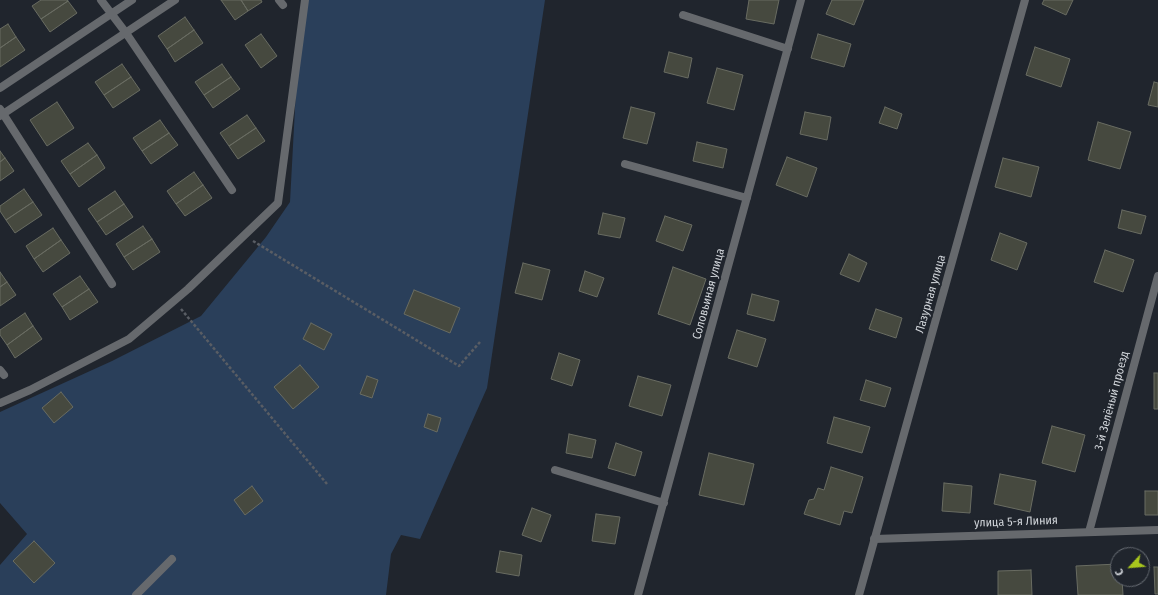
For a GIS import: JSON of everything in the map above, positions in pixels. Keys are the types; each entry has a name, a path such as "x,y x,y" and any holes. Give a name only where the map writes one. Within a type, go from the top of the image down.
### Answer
{"street":[{"path":"101,0 110,14 126,33 232,190"},
{"path":"0,88 132,0"},
{"path":"112,284 1,113 175,0"},
{"path":"0,403 30,390 129,339 174,301 278,204 305,0"},
{"name":"Соловьиная улица","path":"638,595 801,0"},
{"name":"Лазурная улица","path":"859,595 1026,0"},
{"path":"683,15 788,49"},
{"path":"625,164 747,198"},
{"name":"3-й Зелёный проезд","path":"1089,532 1158,276"},
{"path":"555,470 664,503"},
{"name":"улица 5-я Линия","path":"874,539 1158,530"},
{"path":"136,595 172,559"}],"path":[{"path":"244,236 459,366 480,342"},
{"path":"174,301 327,484"}],"shaded area":[{"path":"306,0 545,0 487,388 420,539 401,535 391,554 386,595 0,595 0,565 27,534 0,503 0,412 112,361 201,316 266,237 290,202 298,52"}],"building":[{"path":"41,0 68,1 41,19 32,6"},
{"path":"221,0 241,0 248,11 235,20"},
{"path":"241,0 261,0 262,2 248,11"},
{"path":"749,0 779,0 774,24 746,19"},
{"path":"832,0 864,0 854,25 826,14"},
{"path":"1044,0 1073,0 1066,15 1042,4"},
{"path":"68,1 77,13 50,32 41,19"},
{"path":"185,17 194,30 167,49 158,36"},
{"path":"8,24 16,37 0,48 0,29"},
{"path":"194,30 203,43 175,62 167,49"},
{"path":"261,34 277,56 261,68 245,45"},
{"path":"818,34 851,44 844,67 811,58"},
{"path":"16,37 25,50 0,67 0,48"},
{"path":"1035,47 1070,59 1061,87 1026,75"},
{"path":"669,52 692,58 688,78 664,72"},
{"path":"122,64 131,77 104,95 95,82"},
{"path":"222,64 231,77 204,95 195,82"},
{"path":"717,68 743,75 734,110 707,103"},
{"path":"131,77 140,90 113,108 104,95"},
{"path":"231,77 240,89 213,108 204,95"},
{"path":"1154,82 1158,83 1158,107 1148,105"},
{"path":"57,102 74,128 47,146 30,120"},
{"path":"631,107 655,113 647,144 623,138"},
{"path":"885,107 902,114 897,129 879,123"},
{"path":"805,112 831,117 827,140 800,134"},
{"path":"247,115 256,128 229,146 220,133"},
{"path":"160,120 169,133 142,151 133,138"},
{"path":"1098,122 1131,132 1120,169 1088,160"},
{"path":"256,128 265,141 238,159 229,146"},
{"path":"169,133 178,145 151,164 142,151"},
{"path":"697,142 727,149 723,168 693,161"},
{"path":"88,143 97,155 70,174 61,161"},
{"path":"0,151 5,158 0,162"},
{"path":"97,155 105,168 79,187 70,174"},
{"path":"787,157 817,168 807,197 776,185"},
{"path":"5,158 14,171 0,181 0,162"},
{"path":"1003,158 1039,167 1031,197 995,187"},
{"path":"194,172 203,185 176,204 167,191"},
{"path":"203,185 212,198 185,216 176,204"},
{"path":"24,189 33,202 6,220 0,211 0,206"},
{"path":"115,191 124,204 97,222 88,209"},
{"path":"33,202 42,215 15,233 6,220"},
{"path":"124,204 133,217 106,235 97,222"},
{"path":"1122,210 1146,216 1141,234 1118,228"},
{"path":"603,213 625,218 620,238 598,234"},
{"path":"665,216 692,225 683,251 656,241"},
{"path":"143,226 152,239 124,257 116,244"},
{"path":"53,228 61,240 34,259 26,246"},
{"path":"1000,233 1027,243 1017,270 991,260"},
{"path":"152,239 160,252 133,270 124,257"},
{"path":"61,240 70,253 43,272 34,259"},
{"path":"1105,250 1134,260 1123,292 1094,282"},
{"path":"849,254 867,263 859,282 840,274"},
{"path":"523,263 550,270 542,300 515,293"},
{"path":"673,267 706,279 690,325 658,314"},
{"path":"585,271 604,278 597,297 579,291"},
{"path":"0,272 7,282 0,287"},
{"path":"80,276 89,289 62,307 53,294"},
{"path":"7,282 16,295 0,306 0,287"},
{"path":"89,289 98,302 70,320 62,307"},
{"path":"414,290 460,308 450,333 404,314"},
{"path":"752,294 779,301 774,321 747,314"},
{"path":"876,309 902,318 896,338 869,329"},
{"path":"25,313 33,326 7,345 0,335 0,330"},
{"path":"311,323 332,334 324,350 303,339"},
{"path":"33,326 42,339 15,358 7,345"},
{"path":"737,330 766,339 757,367 728,358"},
{"path":"559,353 580,360 572,386 551,379"},
{"path":"300,365 319,387 293,409 274,387"},
{"path":"1154,373 1158,373 1158,409 1154,409"},
{"path":"367,376 378,380 372,398 360,394"},
{"path":"638,376 671,385 662,416 629,406"},
{"path":"866,380 891,388 885,407 860,400"},
{"path":"61,392 73,407 54,423 42,408"},
{"path":"428,414 441,418 437,432 424,427"},
{"path":"834,417 870,427 862,453 827,443"},
{"path":"1052,426 1085,435 1075,472 1042,463"},
{"path":"569,434 596,440 592,458 566,453"},
{"path":"616,443 642,452 635,476 608,468"},
{"path":"709,453 754,464 744,505 699,495"},
{"path":"831,467 863,477 852,513 844,511 840,525 804,514 809,500 814,499 818,488 824,490"},
{"path":"1000,474 1036,481 1030,512 994,504"},
{"path":"944,483 972,486 970,513 942,511"},
{"path":"252,486 263,501 245,515 234,500"},
{"path":"1145,491 1158,491 1158,515 1145,515"},
{"path":"532,508 551,515 541,542 522,535"},
{"path":"596,514 620,517 615,544 592,541"},
{"path":"34,541 55,563 34,583 13,561"},
{"path":"500,551 522,555 519,576 496,572"},
{"path":"1110,564 1110,587 1122,587 1123,595 1078,595 1076,566"},
{"path":"1154,567 1158,567 1158,594 1155,594"},
{"path":"1031,570 1032,595 998,595 998,571"}]}
